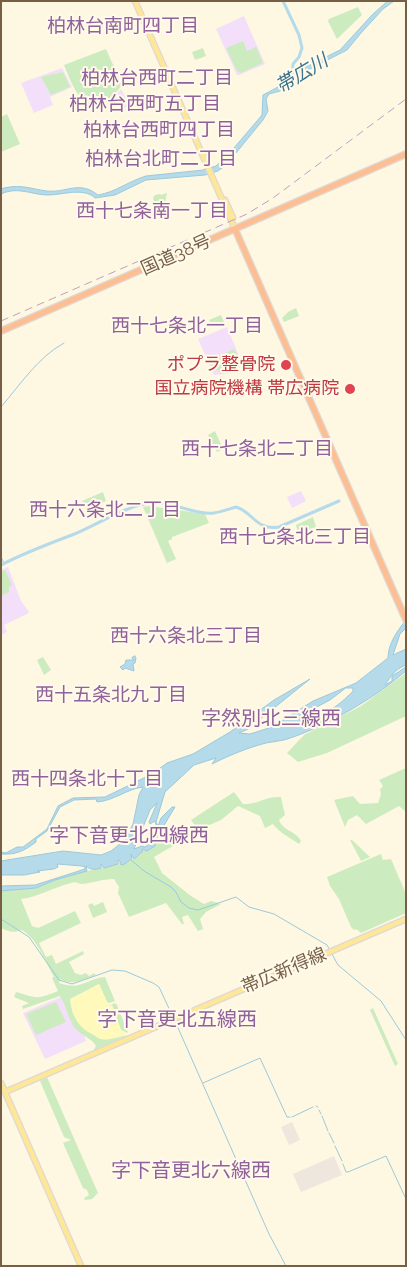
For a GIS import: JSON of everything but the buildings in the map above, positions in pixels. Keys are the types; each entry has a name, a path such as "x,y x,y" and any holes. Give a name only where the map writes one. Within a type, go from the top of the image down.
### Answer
{"highway":[{"name":"国道38号","path":"1,332 406,156"},
{"path":"236,230 406,611"},
{"path":"369,530 406,620"}],"main road":[{"path":"137,1 236,230"},
{"name":"帯広新得線","path":"5,1092 406,919"},
{"path":"1,1083 81,1266"}],"shaded area":[{"path":"244,16 265,64 237,75 216,29"},
{"path":"62,68 72,87 50,97 53,105 34,113 21,83"},
{"path":"121,89 129,104 125,108 113,98"},
{"path":"227,327 243,365 224,374 214,375 198,339"},
{"path":"301,491 306,501 292,508 287,497"},
{"path":"8,567 21,601 29,612 4,625 7,632 1,635 1,570"},
{"path":"61,997 69,1017 84,1035 86,1041 45,1059 23,1013"},
{"path":"292,1122 300,1140 289,1145 281,1127"},
{"path":"334,1156 342,1175 301,1192 293,1174"}],"green space":[{"path":"358,7 362,15 337,39 328,21 329,19"},
{"path":"243,41 247,51 256,47 263,63 241,73 237,71 226,48"},
{"path":"203,48 206,56 195,60 192,52"},
{"path":"106,49 122,85 109,100 100,105 92,105 85,102 74,89 64,65"},
{"path":"63,72 70,87 51,95 41,77"},
{"path":"7,114 20,144 1,152 1,117"},
{"path":"167,193 165,203 156,208 153,198 155,195"},
{"path":"296,308 299,316 284,322 282,318"},
{"path":"221,315 224,322 213,327 209,320"},
{"path":"234,349 242,364 233,370 220,374 219,371 214,369 211,363 212,359"},
{"path":"215,431 223,449 217,452 208,435"},
{"path":"103,492 106,501 86,510 82,501"},
{"path":"149,506 205,514 209,523 172,537 168,541 176,559 167,563 143,507"},
{"path":"313,517 316,527 298,534 296,525"},
{"path":"5,570 12,585 9,587 9,592 1,596 1,571"},
{"path":"43,657 51,670 44,675 37,660"},
{"path":"406,673 406,716 327,753 298,762 287,753 304,735 361,706"},
{"path":"406,768 406,812 399,806 366,824 357,815 348,820 345,827 334,800 353,796 360,804 378,803 381,794 380,789 383,786 379,780"},
{"path":"234,792 243,804 281,797 285,815 279,820 283,827 299,838 301,841 299,844 273,824 265,828 260,816 238,806 221,820 198,830 191,820"},
{"path":"184,823 190,836 154,857 162,873 191,896 204,904 211,901 221,904 206,912 200,919 203,929 198,931 188,915 182,917 184,924 182,924 166,903 129,917 118,893 119,887 114,879 82,884 73,882 21,899 32,926 38,928 75,911 81,923 39,943 46,957 52,955 56,964 83,951 84,954 69,962 75,973 81,975 86,973 89,976 94,973 96,975 74,982 60,979 59,983 73,986 105,977 115,1001 107,1002 99,984 70,999 73,1014 100,1039 128,1035 93,1051 96,1046 75,1028 60,996 23,1009 22,1006 29,1003 14,997 16,992 37,997 58,991 52,978 54,977 41,951 28,934 22,930 12,932 1,928 1,891 36,888 55,880 87,871 126,863 146,849 148,851 155,846 162,835"},
{"path":"350,840 352,840 370,857 361,861"},
{"path":"381,854 383,860 391,859 406,894 406,913 361,933 351,927 327,877"},
{"path":"103,902 107,912 93,918 88,905 92,903 94,906"},
{"path":"56,1002 66,1022 36,1035 26,1014"},
{"path":"115,1003 128,1033 121,1030 112,1006 109,1006"},
{"path":"373,1008 398,1064 395,1066 370,1010"},
{"path":"47,1077 98,1193 92,1199 85,1200 84,1198 89,1195 87,1190 83,1188 63,1143 71,1140 64,1137 40,1081"}],"sand":[{"path":"99,984 109,1006 112,1005 121,1030 126,1033 125,1035 101,1039 81,1027 76,1019 70,1000"}],"water":[{"path":"388,1 394,1 383,9 347,50 300,74 280,91 269,94 266,99 268,111 263,120 226,165 218,171 205,175 146,180 115,195 95,198 79,192 42,195 13,191 1,194 1,189 16,186 47,191 85,188 98,195 146,176 203,170 216,166 228,155 262,115 263,95 278,87 298,71 340,50 372,15"},
{"path":"406,620 406,628 400,634 393,655 406,649 406,665 392,676 406,667 406,671 361,704 314,729 284,740 245,749 212,764 216,758 194,765 165,792 156,822 158,826 161,818 172,807 175,807 157,837 155,846 147,851 142,849 143,851 134,859 131,854 132,859 123,865 118,860 118,864 104,868 101,864 101,868 97,869 91,869 86,866 87,871 55,880 36,888 1,891 1,886 35,885 85,869 85,867 57,864 58,867 54,869 37,871 40,872 24,875 1,875 1,861 63,851 101,855 111,851 125,840 133,824 139,795 143,787 103,801 97,802 96,799 74,800 60,807 47,831 28,848 11,854 1,854 1,852 6,853 17,847 23,847 47,829 58,806 73,798 105,797 152,774 167,763 193,754 230,732 274,700 310,679 248,729 239,733 250,734 272,727 313,701 356,683 388,658 391,643","holes":["392,676 392,681 385,685","346,688 353,688 353,691 329,711 314,718 300,719 307,712 330,700","157,803 149,822 150,824 155,821 157,829 155,836 145,847 142,846 134,849 150,810"]},
{"path":"135,656 134,671 125,668 123,670 120,667 125,664 126,660 134,660 132,658"}],"waterway":[{"name":"帯広川","path":"283,1 299,35 302,48 299,57 293,64 292,77"},
{"path":"1,407 38,364 64,343"},
{"path":"1,565 120,512 150,503 166,504 207,513 217,513 236,507 265,526 279,527 339,501"},
{"path":"1,557 4,563"},
{"path":"131,860 144,871 171,887 181,902 189,908 198,910 236,897 249,907 274,914 327,945 338,965 381,1001 406,1040"},
{"path":"1,919 29,937 59,980 72,984 112,970 125,971 159,987 172,1015"},
{"path":"175,1021 269,1234 286,1266"},
{"path":"203,1083 260,1058 287,1117 290,1117"},
{"path":"292,1117 313,1107"},
{"path":"319,1110 321,1114"},
{"path":"322,1116 328,1131"},
{"path":"329,1133 334,1143"},
{"path":"335,1146 342,1161"},
{"path":"343,1164 346,1172 348,1172 386,1156 406,1199"}],"railway":[{"path":"1,321 247,214 273,198 406,99"}],"place":[{"name":"ポプラ整骨院","path":"286,365"},
{"name":"国立病院機構 帯広病院","path":"350,389"}],"district":[{"name":"柏林台南町四丁目","path":"123,26"},
{"name":"柏林台西町二丁目","path":"157,78"},
{"name":"柏林台西町五丁目","path":"145,104"},
{"name":"柏林台西町四丁目","path":"159,130"},
{"name":"柏林台北町二丁目","path":"161,159"},
{"name":"西十七条南一丁目","path":"152,211"},
{"name":"西十七条北一丁目","path":"187,326"},
{"name":"西十七条北二丁目","path":"257,449"},
{"name":"西十六条北二丁目","path":"105,510"},
{"name":"西十七条北三丁目","path":"295,537"},
{"name":"西十六条北三丁目","path":"186,636"},
{"name":"西十五条北九丁目","path":"111,695"},
{"name":"字然別北三線西","path":"271,719"},
{"name":"西十四条北十丁目","path":"87,779"},
{"name":"字下音更北四線西","path":"129,836"},
{"name":"字下音更北五線西","path":"177,1020"},
{"name":"字下音更北六線西","path":"191,1171"}]}
